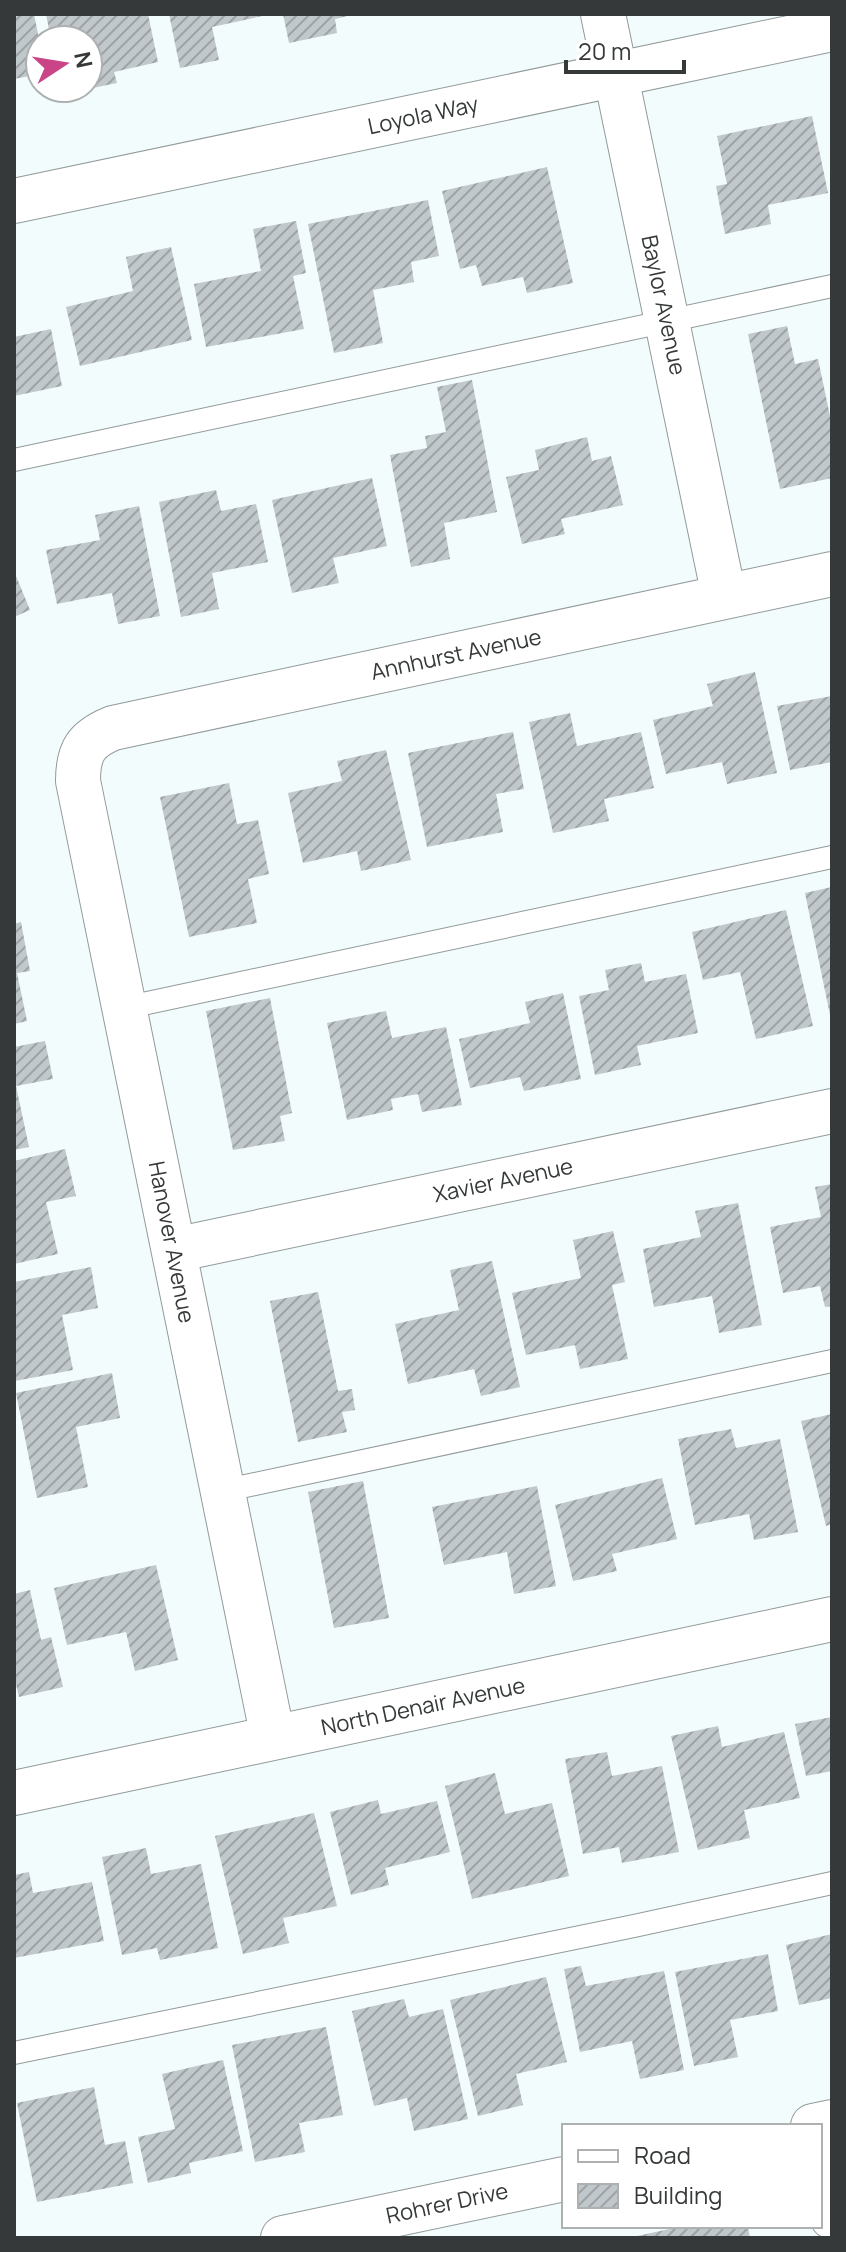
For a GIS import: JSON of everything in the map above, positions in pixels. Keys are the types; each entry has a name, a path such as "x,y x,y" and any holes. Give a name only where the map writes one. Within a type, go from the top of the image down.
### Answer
{"street":[{"name":"Baylor Avenue","path":"603,14 724,596"},
{"name":"Loyola Way","path":"14,201 832,29"},
{"name":"Annhurst Avenue","path":"85,747 97,735 113,728 832,574"},
{"name":"Hanover Avenue","path":"85,747 78,765 78,781 273,1738"},
{"name":"Xavier Avenue","path":"174,1250 832,1111"},
{"name":"North Denair Avenue","path":"14,1793 832,1619"},
{"path":"822,2168 832,2217"},
{"name":"Rohrer Drive","path":"283,2238 355,2231 562,2179"}],"lane":[{"path":"14,460 832,286"},
{"path":"124,1008 832,857"},
{"path":"222,1491 832,1361"},
{"path":"14,2053 832,1883"}],"building":[{"path":"14,14 34,14 36,24 24,24 24,77 14,79"},
{"path":"46,14 148,14 158,62 114,72 117,83 104,86 104,24 48,24"},
{"path":"169,14 267,15 212,27 219,60 180,68"},
{"path":"283,14 352,15 335,19 337,33 289,43"},
{"path":"812,116 828,193 768,205 771,224 725,234 716,186 727,184 717,136"},
{"path":"547,167 573,283 527,293 523,277 482,286 476,265 460,269 442,191"},
{"path":"428,200 439,256 411,262 414,282 373,290 383,343 334,353 308,224"},
{"path":"296,221 306,273 293,276 304,329 206,347 194,284 261,271 253,229"},
{"path":"171,247 192,340 80,366 66,307 133,291 126,257"},
{"path":"787,326 795,364 818,359 832,415 832,478 780,489 748,334"},
{"path":"51,329 62,386 14,396 14,337"},
{"path":"472,380 497,512 444,523 450,559 411,567 390,455 427,448 425,436 446,432 437,387"},
{"path":"587,437 592,461 611,456 623,505 561,519 565,534 522,544 506,477 539,470 535,450"},
{"path":"372,478 387,546 333,558 339,583 292,593 272,500"},
{"path":"216,490 221,511 256,504 268,562 212,573 219,609 181,617 159,502"},
{"path":"139,506 160,616 118,624 112,593 57,604 46,550 100,540 95,515"},
{"path":"14,571 30,610 14,617"},
{"path":"755,672 777,773 727,784 722,762 666,774 653,720 713,706 707,684"},
{"path":"832,696 832,762 790,770 777,706"},
{"path":"570,713 577,746 641,732 654,788 604,799 609,821 553,833 529,722"},
{"path":"513,732 524,789 496,794 503,832 427,847 408,753"},
{"path":"386,750 411,860 361,871 357,851 303,863 288,793 342,781 337,761"},
{"path":"229,783 237,824 258,820 269,874 248,879 257,923 189,937 160,797"},
{"path":"832,887 832,1020 831,1020 805,893"},
{"path":"786,910 813,1026 756,1039 740,972 703,980 692,932"},
{"path":"21,922 30,971 17,973 27,1021 14,1024 14,924"},
{"path":"641,963 645,982 686,974 698,1033 637,1046 641,1065 595,1075 579,996 609,990 605,970"},
{"path":"563,993 581,1079 524,1091 520,1077 470,1088 459,1039 530,1023 525,1002"},
{"path":"270,998 292,1113 280,1116 285,1141 233,1150 206,1011"},
{"path":"386,1011 392,1038 446,1027 462,1105 422,1112 418,1094 391,1099 393,1110 347,1120 327,1023"},
{"path":"45,1041 53,1079 16,1086 29,1147 14,1150 14,1047"},
{"path":"65,1149 76,1196 46,1202 58,1254 14,1264 14,1161"},
{"path":"832,1184 832,1306 825,1307 820,1286 783,1293 770,1227 821,1217 815,1187"},
{"path":"738,1203 762,1325 719,1333 712,1296 654,1307 643,1249 701,1237 695,1211"},
{"path":"613,1231 625,1282 612,1285 628,1359 580,1369 575,1345 526,1355 512,1293 581,1278 573,1240"},
{"path":"492,1261 520,1387 481,1396 474,1369 408,1384 395,1324 459,1310 450,1270"},
{"path":"91,1267 98,1308 62,1315 73,1370 15,1381 14,1282"},
{"path":"318,1292 338,1391 352,1389 355,1410 342,1412 347,1432 298,1442 270,1301"},
{"path":"112,1373 120,1418 76,1427 88,1487 37,1498 16,1393"},
{"path":"832,1414 832,1524 826,1526 801,1421"},
{"path":"731,1429 736,1448 780,1439 798,1532 754,1540 749,1514 695,1525 678,1439"},
{"path":"662,1478 677,1539 612,1554 617,1571 573,1581 555,1505"},
{"path":"363,1481 389,1618 334,1628 308,1492"},
{"path":"537,1486 556,1586 514,1594 507,1552 444,1565 432,1507"},
{"path":"156,1565 178,1660 135,1671 126,1632 67,1645 54,1588"},
{"path":"30,1590 41,1640 51,1637 63,1687 19,1697 14,1676 14,1594"},
{"path":"832,1717 832,1771 806,1776 795,1724"},
{"path":"718,1726 722,1747 784,1732 800,1798 744,1810 750,1838 698,1850 671,1736"},
{"path":"607,1752 612,1776 662,1766 679,1852 622,1863 619,1847 583,1854 565,1759"},
{"path":"495,1773 505,1814 552,1803 569,1876 472,1899 445,1786"},
{"path":"378,1800 381,1814 437,1801 450,1852 385,1868 389,1885 351,1895 330,1812"},
{"path":"314,1813 337,1906 283,1918 289,1943 243,1954 215,1836"},
{"path":"146,1848 151,1874 201,1864 218,1948 160,1960 157,1948 122,1955 102,1857"},
{"path":"29,1872 33,1893 92,1882 104,1941 14,1958 14,1875"},
{"path":"832,1934 832,1998 799,2005 786,1945"},
{"path":"768,1954 778,2011 730,2020 738,2057 694,2066 675,1972"},
{"path":"581,1966 586,1986 664,1971 684,2070 640,2079 632,2041 580,2052 564,1969"},
{"path":"546,1977 567,2062 516,2074 523,2105 478,2116 450,2000"},
{"path":"404,1999 409,2017 443,2009 468,2119 414,2131 407,2098 374,2106 352,2011"},
{"path":"326,2027 343,2115 299,2123 305,2152 255,2162 232,2045"},
{"path":"223,2060 243,2151 189,2163 191,2173 148,2183 138,2137 175,2129 162,2074"},
{"path":"94,2087 105,2145 125,2141 133,2183 37,2202 17,2103"},
{"path":"674,2228 748,2228 750,2238 628,2238"}]}
